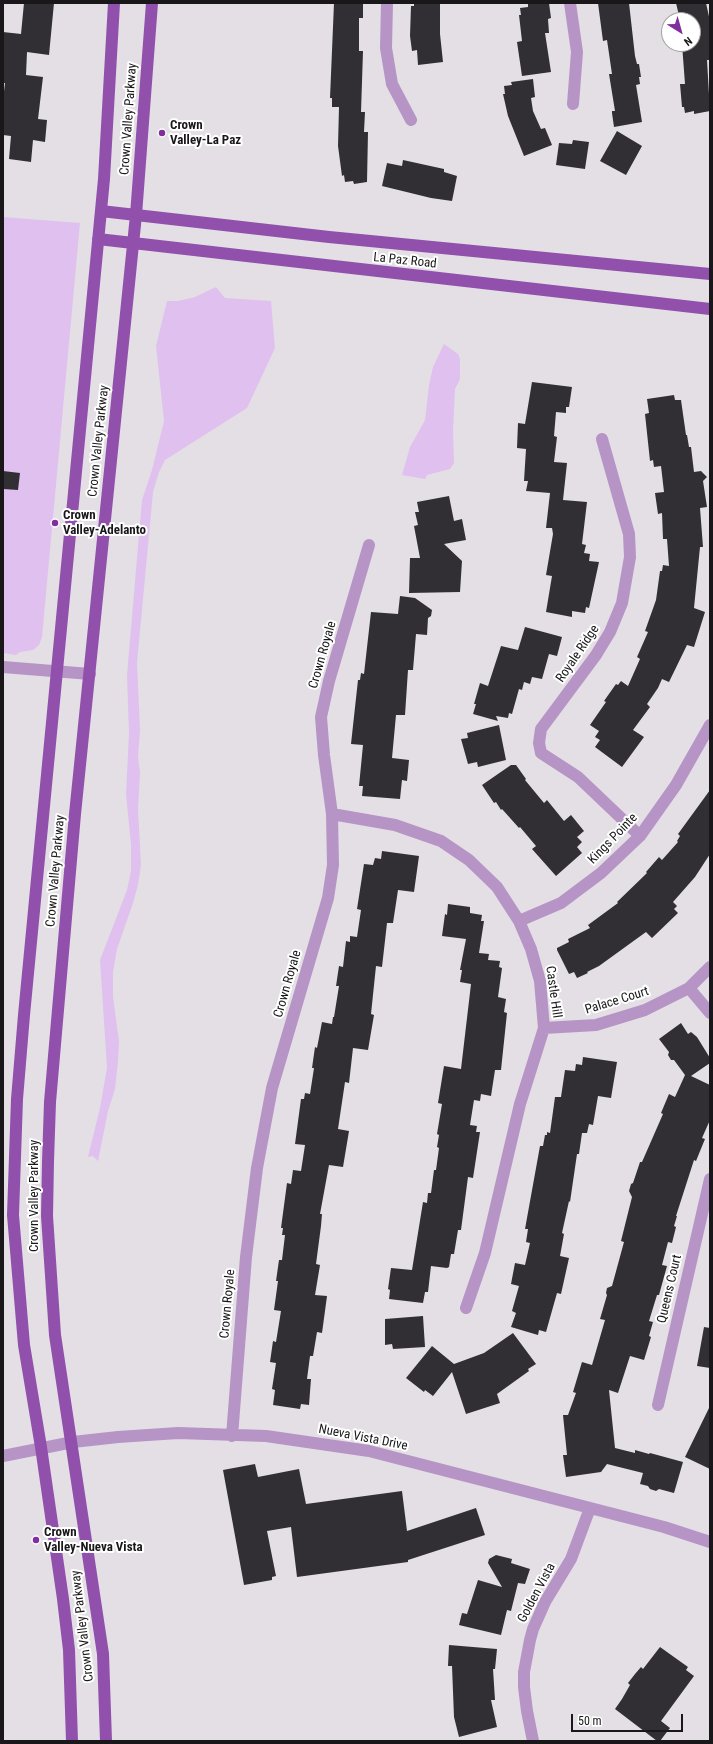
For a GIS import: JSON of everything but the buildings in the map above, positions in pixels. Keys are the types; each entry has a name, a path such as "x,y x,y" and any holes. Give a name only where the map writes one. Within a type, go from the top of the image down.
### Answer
{"main road":[{"name":"Crown Valley Parkway","path":"72,1741 69,1650 56,1549 24,1345 12,1215 17,1106 24,1015 105,172 114,3"},
{"name":"Crown Valley Parkway","path":"106,1741 103,1654 73,1442 62,1387 55,1335 47,1216 48,1169 50,1102 75,814 136,215 152,3"},
{"name":"La Paz Road","path":"101,211 329,238 710,274"},
{"name":"La Paz Road","path":"98,240 710,309"}],"street":[{"path":"386,3 386,48 392,84 411,120"},
{"path":"570,3 577,52 573,104"},
{"name":"Royale Ridge","path":"602,439 629,534 630,557 622,603 610,632 596,655 541,729 539,743 541,752 578,777 640,836"},
{"name":"Crown Royale","path":"232,1436 246,1257 257,1168 272,1088 328,898 333,865 332,814 324,755 321,717 329,681 369,545"},
{"path":"3,667 90,674"},
{"name":"Kings Pointe","path":"519,921 561,903 601,873 640,836 676,785 710,725"},
{"name":"Castle Hill","path":"332,814 395,825 441,841 469,860 497,887 519,921 531,949 540,981 544,1028 520,1104 485,1253 466,1308"},
{"name":"Palace Court","path":"544,1028 596,1024 645,1010 689,988 710,967"},
{"path":"689,988 710,1013"},
{"name":"Queens Court","path":"658,1405 710,1179"},
{"name":"Nueva Vista Drive","path":"3,1456 73,1442 118,1437 178,1433 266,1436 369,1451 664,1527 710,1542"},
{"name":"Golden Vista","path":"533,1741 526,1711 524,1686 524,1672 530,1640 540,1611 571,1558 590,1508"}],"shaded area":[{"path":"3,217 80,223 42,637 39,645 33,650 20,652 16,655 3,653"},
{"path":"216,287 225,298 271,301 275,348 247,408 165,460 159,472 153,492 137,663 140,730 138,757 140,772 138,810 141,865 138,885 117,949 113,972 113,997 119,1041 118,1061 115,1089 108,1111 98,1161 93,1156 88,1157 100,1108 107,1068 100,960 127,890 131,871 131,844 126,794 129,733 127,675 142,500 152,470 164,421 156,346 167,301 178,301 195,297"},
{"path":"444,344 458,354 460,359 460,379 455,389 453,430 454,463 450,469 427,475 425,479 402,475 410,447 425,420 429,385 433,367"}],"place":[{"name":"Crown Valley-La Paz","path":"162,133"},
{"name":"Crown Valley-Adelanto","path":"55,523"},
{"name":"Crown Valley-Nueva Vista","path":"36,1540"}]}
